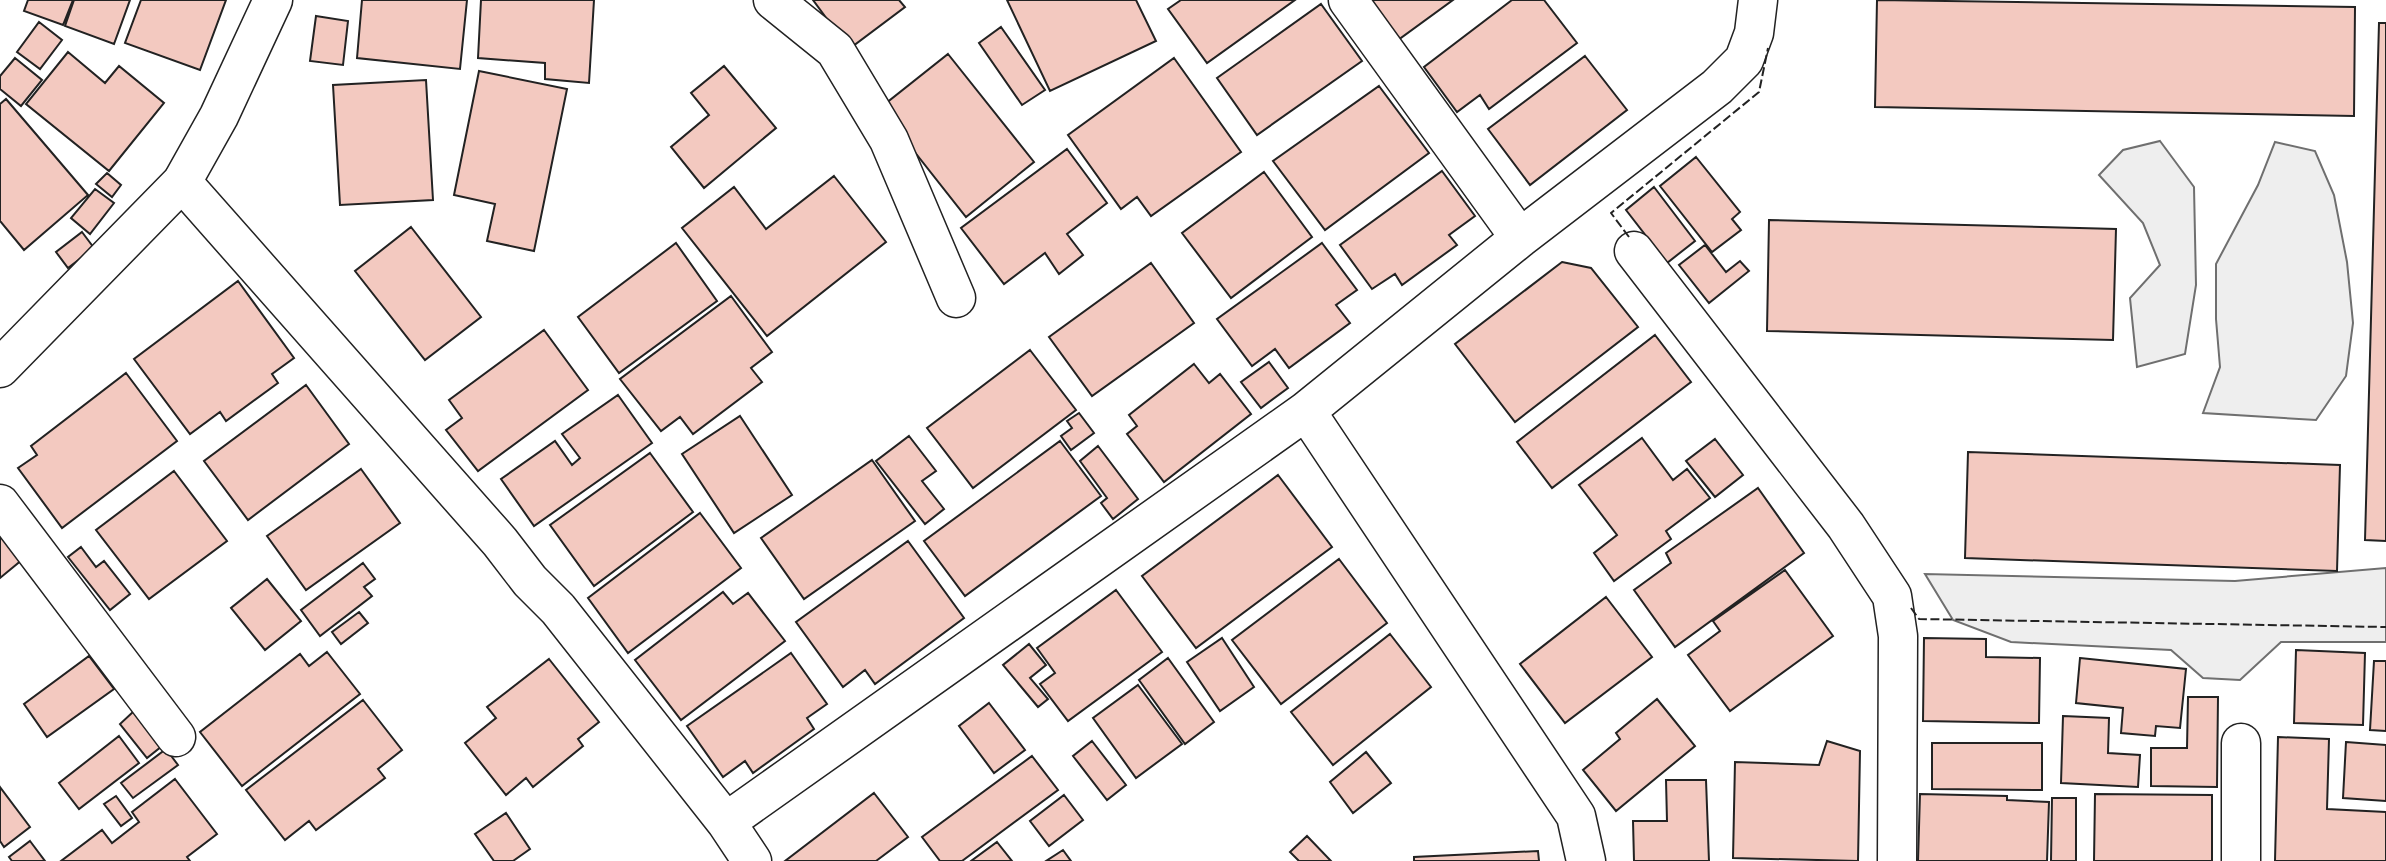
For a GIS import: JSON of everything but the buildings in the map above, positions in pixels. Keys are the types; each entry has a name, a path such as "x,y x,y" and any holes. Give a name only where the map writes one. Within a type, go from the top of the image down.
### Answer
{"street":[{"path":"0,367 182,182 219,116 273,0"},
{"path":"773,0 835,50 889,140 956,298"},
{"path":"1348,0 1520,237"},
{"path":"726,822 1306,411 1520,237 1717,87 1744,60 1754,33 1758,0"},
{"path":"182,182 500,542 530,581 558,609 726,822 752,861"},
{"path":"1634,251 1846,526 1892,596 1898,636 1897,861"},
{"path":"1306,411 1576,816 1586,861"},
{"path":"0,504 176,737"},
{"path":"2241,743 2241,861"}],"shaded area":[{"path":"2160,141 2194,187 2196,285 2185,354 2137,367 2130,298 2160,265 2143,223 2099,175 2123,150"},
{"path":"2275,142 2315,151 2334,195 2347,262 2353,323 2346,376 2316,420 2203,413 2220,367 2216,319 2216,264 2258,185"},
{"path":"2386,568 2386,642 2281,642 2240,680 2203,678 2171,650 2011,642 1953,620 1925,574 2235,581"}],"fence":[{"path":"1629,237 1611,213 1759,92 1768,48"},
{"path":"1911,608 1919,619 2386,627"}]}
